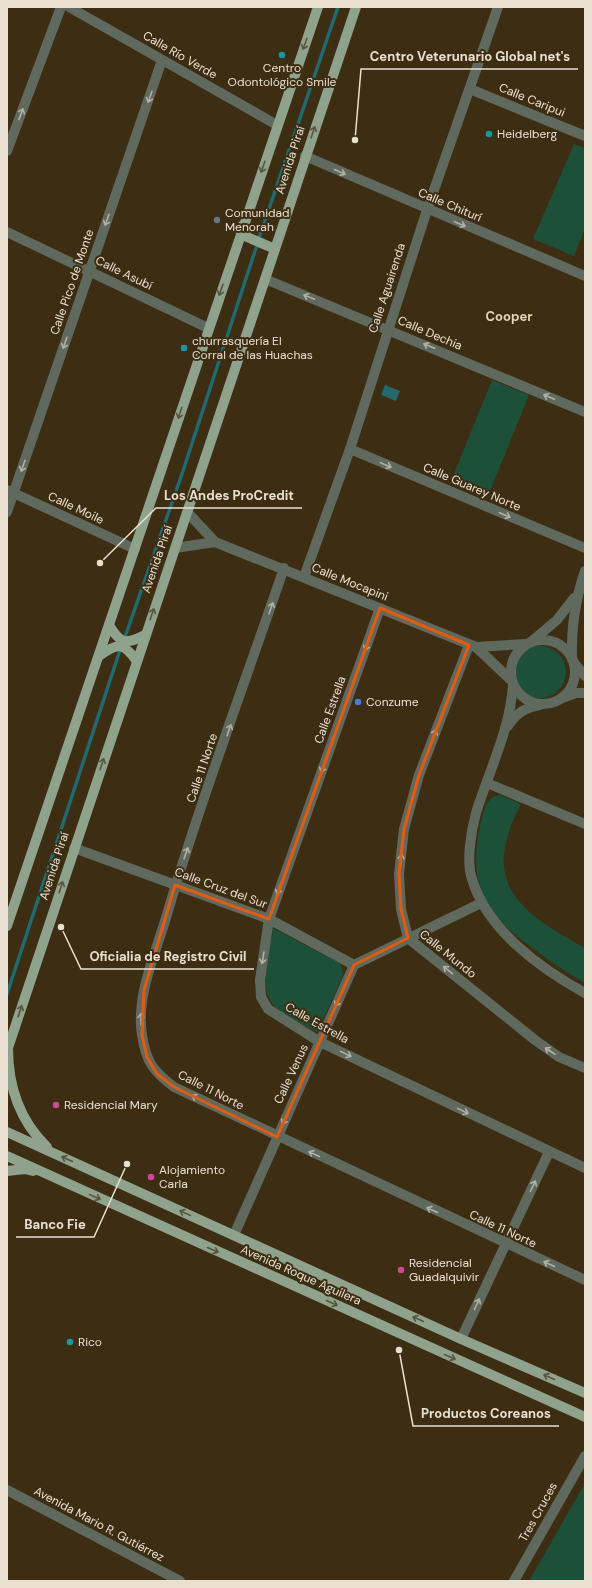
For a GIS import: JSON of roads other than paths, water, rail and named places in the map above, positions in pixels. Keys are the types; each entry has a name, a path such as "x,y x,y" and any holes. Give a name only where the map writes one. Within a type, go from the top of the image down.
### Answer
{"main road":[{"name":"Avenida Piraí","path":"7,926 10,907 112,629 135,549 208,328 318,7"},
{"name":"Avenida Piraí","path":"7,1049 74,848 134,656 188,512 265,280 270,247 304,156 356,7"},
{"path":"243,225 244,232 252,241 270,247"},
{"path":"112,629 124,641 141,637"},
{"path":"103,653 119,646 126,648 134,656"},
{"path":"7,1049 9,1074 18,1106 31,1128 53,1153"},
{"name":"Avenida Roque Aguilera","path":"7,1132 461,1339 585,1393"},
{"name":"Avenida Roque Aguilera","path":"7,1156 585,1417"},
{"path":"7,1171 25,1170 44,1173"}],"street":[{"path":"7,151 61,7"},
{"name":"Calle Río Verde","path":"69,7 277,125"},
{"name":"Calle Aguairenda","path":"304,577 350,450 427,210 498,7"},
{"name":"Calle Pico de Monte","path":"7,512 10,491 90,271 162,60"},
{"name":"Calle Caripui","path":"470,89 585,136"},
{"name":"Calle Chiturí","path":"304,156 427,210 585,276"},
{"name":"Calle Asubí","path":"7,232 208,328"},
{"name":"Calle Dechia","path":"265,280 388,329 585,412"},
{"name":"Calle Guarey Norte","path":"350,450 585,548"},
{"name":"Calle Moile","path":"10,491 135,549"},
{"name":"Calle Mocapini","path":"188,512 215,542 284,568 472,646 513,683"},
{"name":"Calle Mocapini","path":"175,548 215,542"},
{"name":"Calle 11 Norte","path":"284,568 175,885 144,990 141,1015 142,1035 147,1057 157,1074 174,1087 277,1137 585,1280"},
{"path":"560,699 568,692 573,683 575,673 573,661 572,626 578,593 585,571"},
{"path":"578,593 557,620 519,650 513,660 510,670 513,683 512,701 504,731 476,815 470,847 471,878 481,903 503,930 541,966 585,993"},
{"name":"Calle Estrella","path":"380,608 269,919 262,967 261,997 268,1009 273,1013 320,1042 585,1168"},
{"path":"529,643 540,640 550,640 560,644 567,651 585,676"},
{"name":"Calle Mocapini","path":"472,646 510,646 529,643"},
{"name":"Calle Mundo","path":"472,646 419,775 404,829 399,874 401,909 408,938 534,1040 559,1057 585,1068"},
{"path":"513,683 526,699 534,703 544,704"},
{"path":"504,731 511,720 520,712 532,706 544,704 576,693 585,693"},
{"path":"487,783 585,824"},
{"name":"Calle Cruz del Sur","path":"74,848 269,919 354,965"},
{"path":"354,965 481,903"},
{"name":"Calle Venus","path":"234,1235 354,965"},
{"path":"461,1339 549,1152"},
{"name":"Tres Cruces","path":"514,1581 585,1456"},
{"name":"Avenida Mario R. Gutiérrez","path":"7,1490 166,1578 180,1581"}],"water":[{"path":"385,385 400,391 396,401 381,395"}],"waterway":[{"path":"259,238 338,7"},
{"path":"124,640 182,474 256,248"},
{"path":"7,994 121,647"}],"place":[{"name":"Centro Odontológico Smile","path":"282,55"},
{"name":"Heidelberg","path":"489,134"},
{"name":"Centro Veterunario Global net's","path":"355,140"},
{"name":"Comunidad Menorah","path":"217,220"},
{"name":"churrasquería El Corral de las Huachas","path":"184,348"},
{"name":"Los Andes ProCredit","path":"100,563"},
{"name":"Conzume","path":"358,702"},
{"name":"Oficialia de Registro Civil","path":"61,927"},
{"name":"Residencial Mary","path":"56,1105"},
{"name":"Banco Fie","path":"127,1164"},
{"name":"Alojamiento Carla","path":"151,1177"},
{"name":"Residencial Guadalquivir","path":"401,1270"},
{"name":"Rico","path":"70,1342"},
{"name":"Productos Coreanos","path":"399,1350"}],"district":[{"name":"Cooper","path":"509,316"}]}
